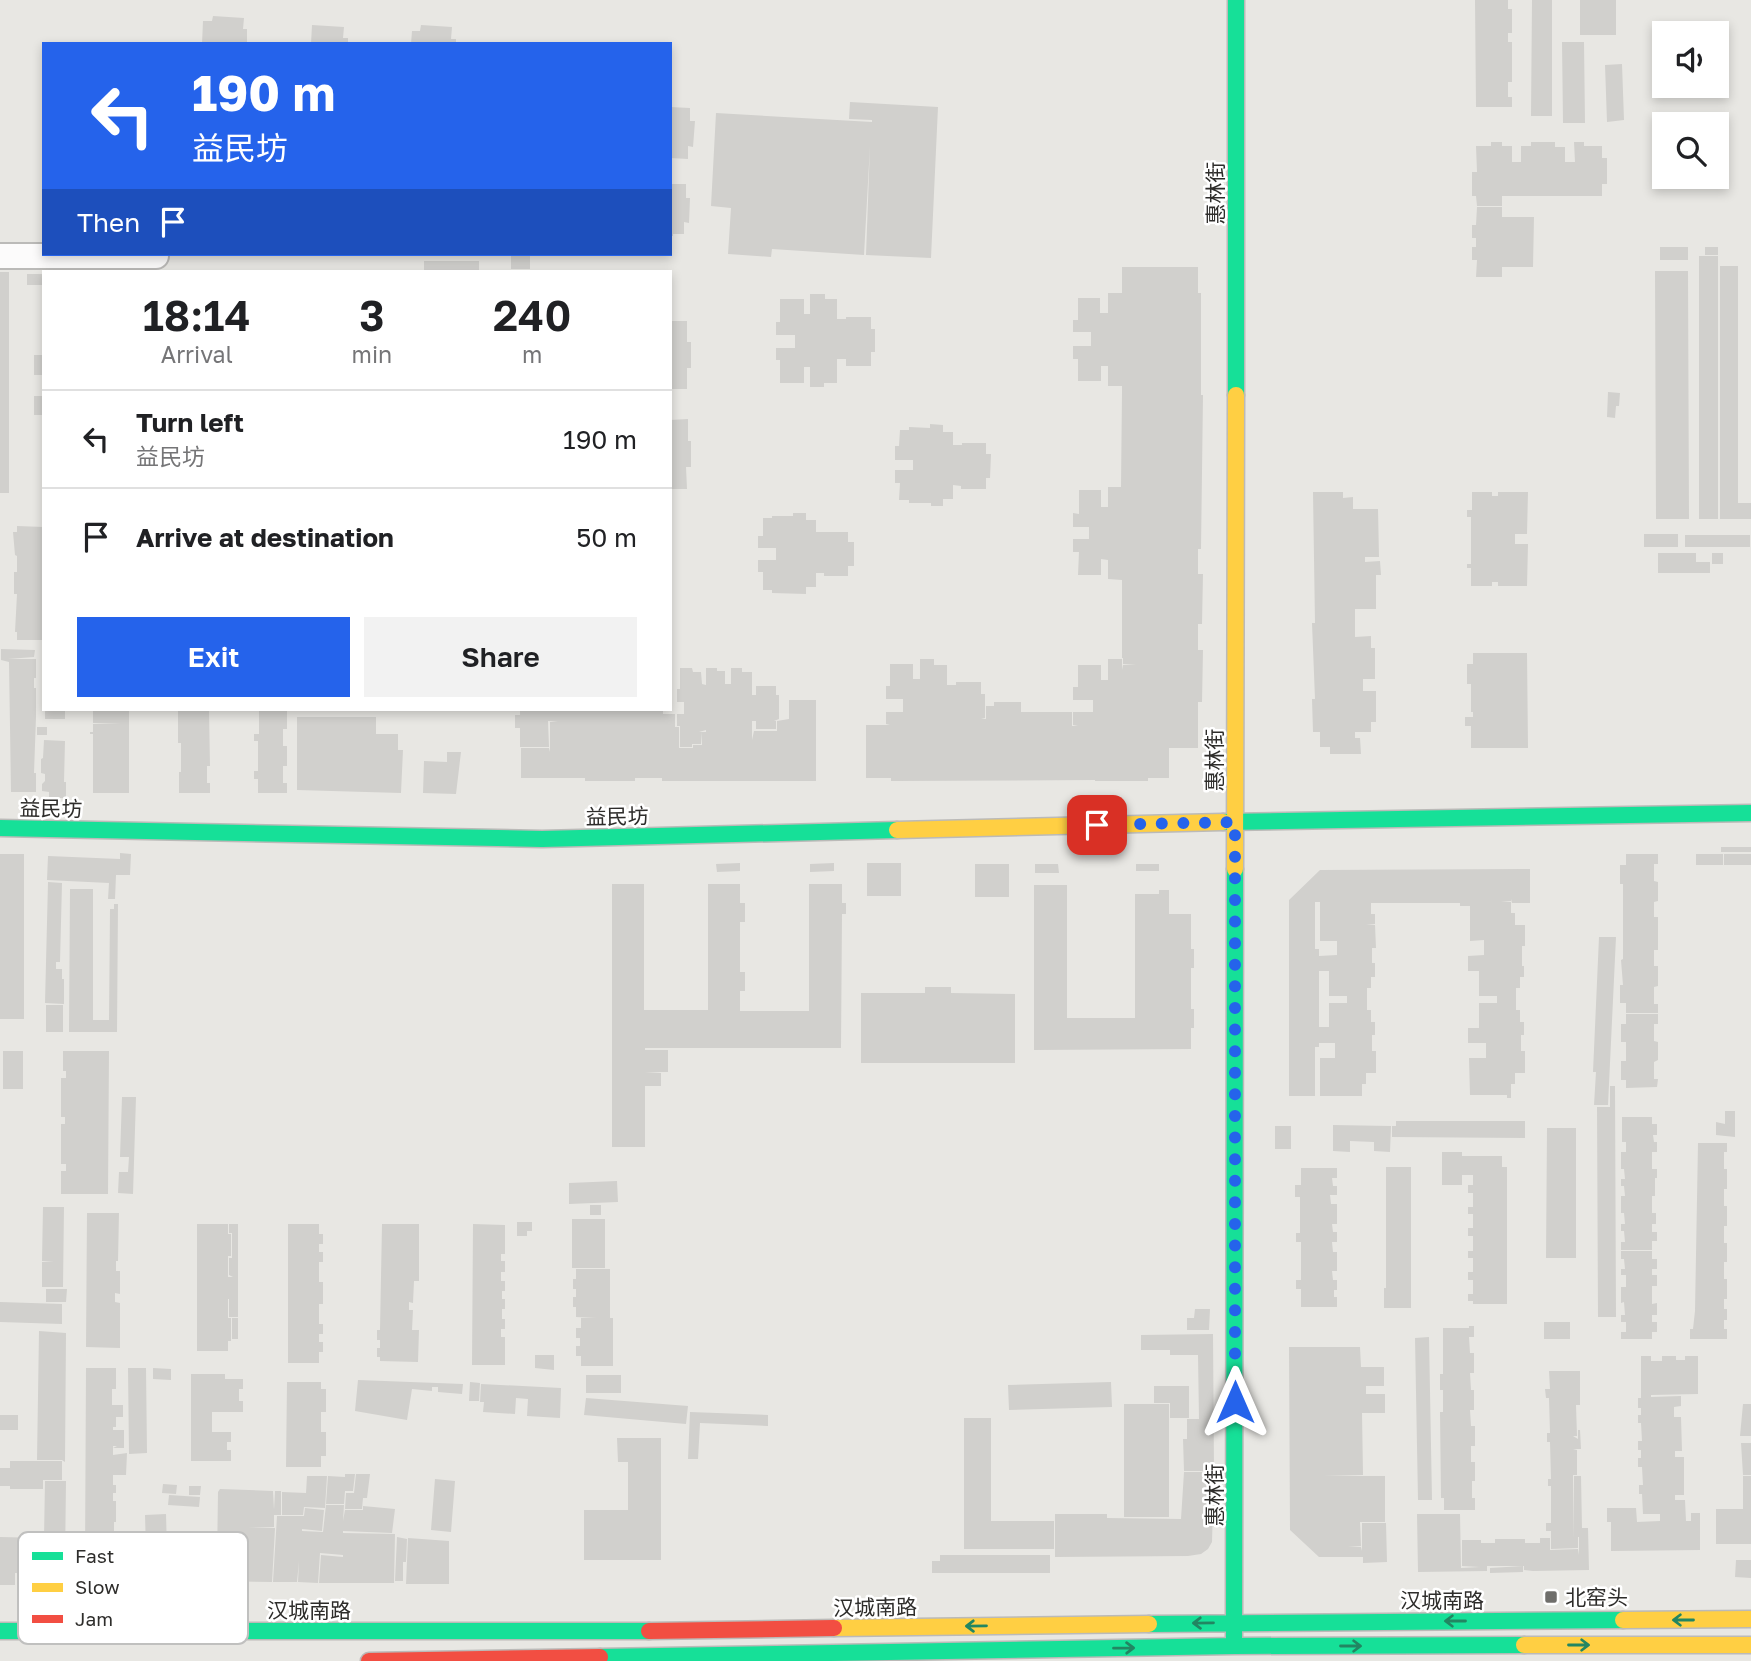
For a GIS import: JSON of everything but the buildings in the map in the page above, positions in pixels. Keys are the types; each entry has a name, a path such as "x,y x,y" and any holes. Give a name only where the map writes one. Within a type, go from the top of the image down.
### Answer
{"street":[{"name":"惠林街","path":"1234,1646 1236,0"},
{"path":"0,256 156,256"},
{"name":"益民坊","path":"0,828 542,839 1751,813"},
{"name":"汉城南路","path":"248,1631 650,1631 1751,1619"},
{"name":"汉城南路","path":"0,1631 18,1631"},
{"path":"369,1661 1234,1646 1751,1644"}],"traffic: fast":[{"path":"1236,0 1236,395"},
{"path":"1223,822 1751,813"},
{"path":"0,828 542,839 897,830"},
{"path":"1234,1646 1235,869"},
{"path":"1149,1624 1623,1620"},
{"path":"0,1631 18,1631"},
{"path":"248,1631 649,1631"},
{"path":"600,1657 1234,1646 1524,1645"}],"traffic: slow":[{"path":"1235,869 1236,395"},
{"path":"897,830 1223,822"},
{"path":"1623,1620 1751,1619"},
{"path":"834,1628 1149,1624"},
{"path":"1524,1645 1751,1645"}],"traffic: jam":[{"path":"649,1631 834,1628"},
{"path":"369,1661 600,1657"}],"place":[{"name":"北窑头","path":"1551,1597"}],"route":[{"path":"1097,825 1235,822 1235,1402"}]}
